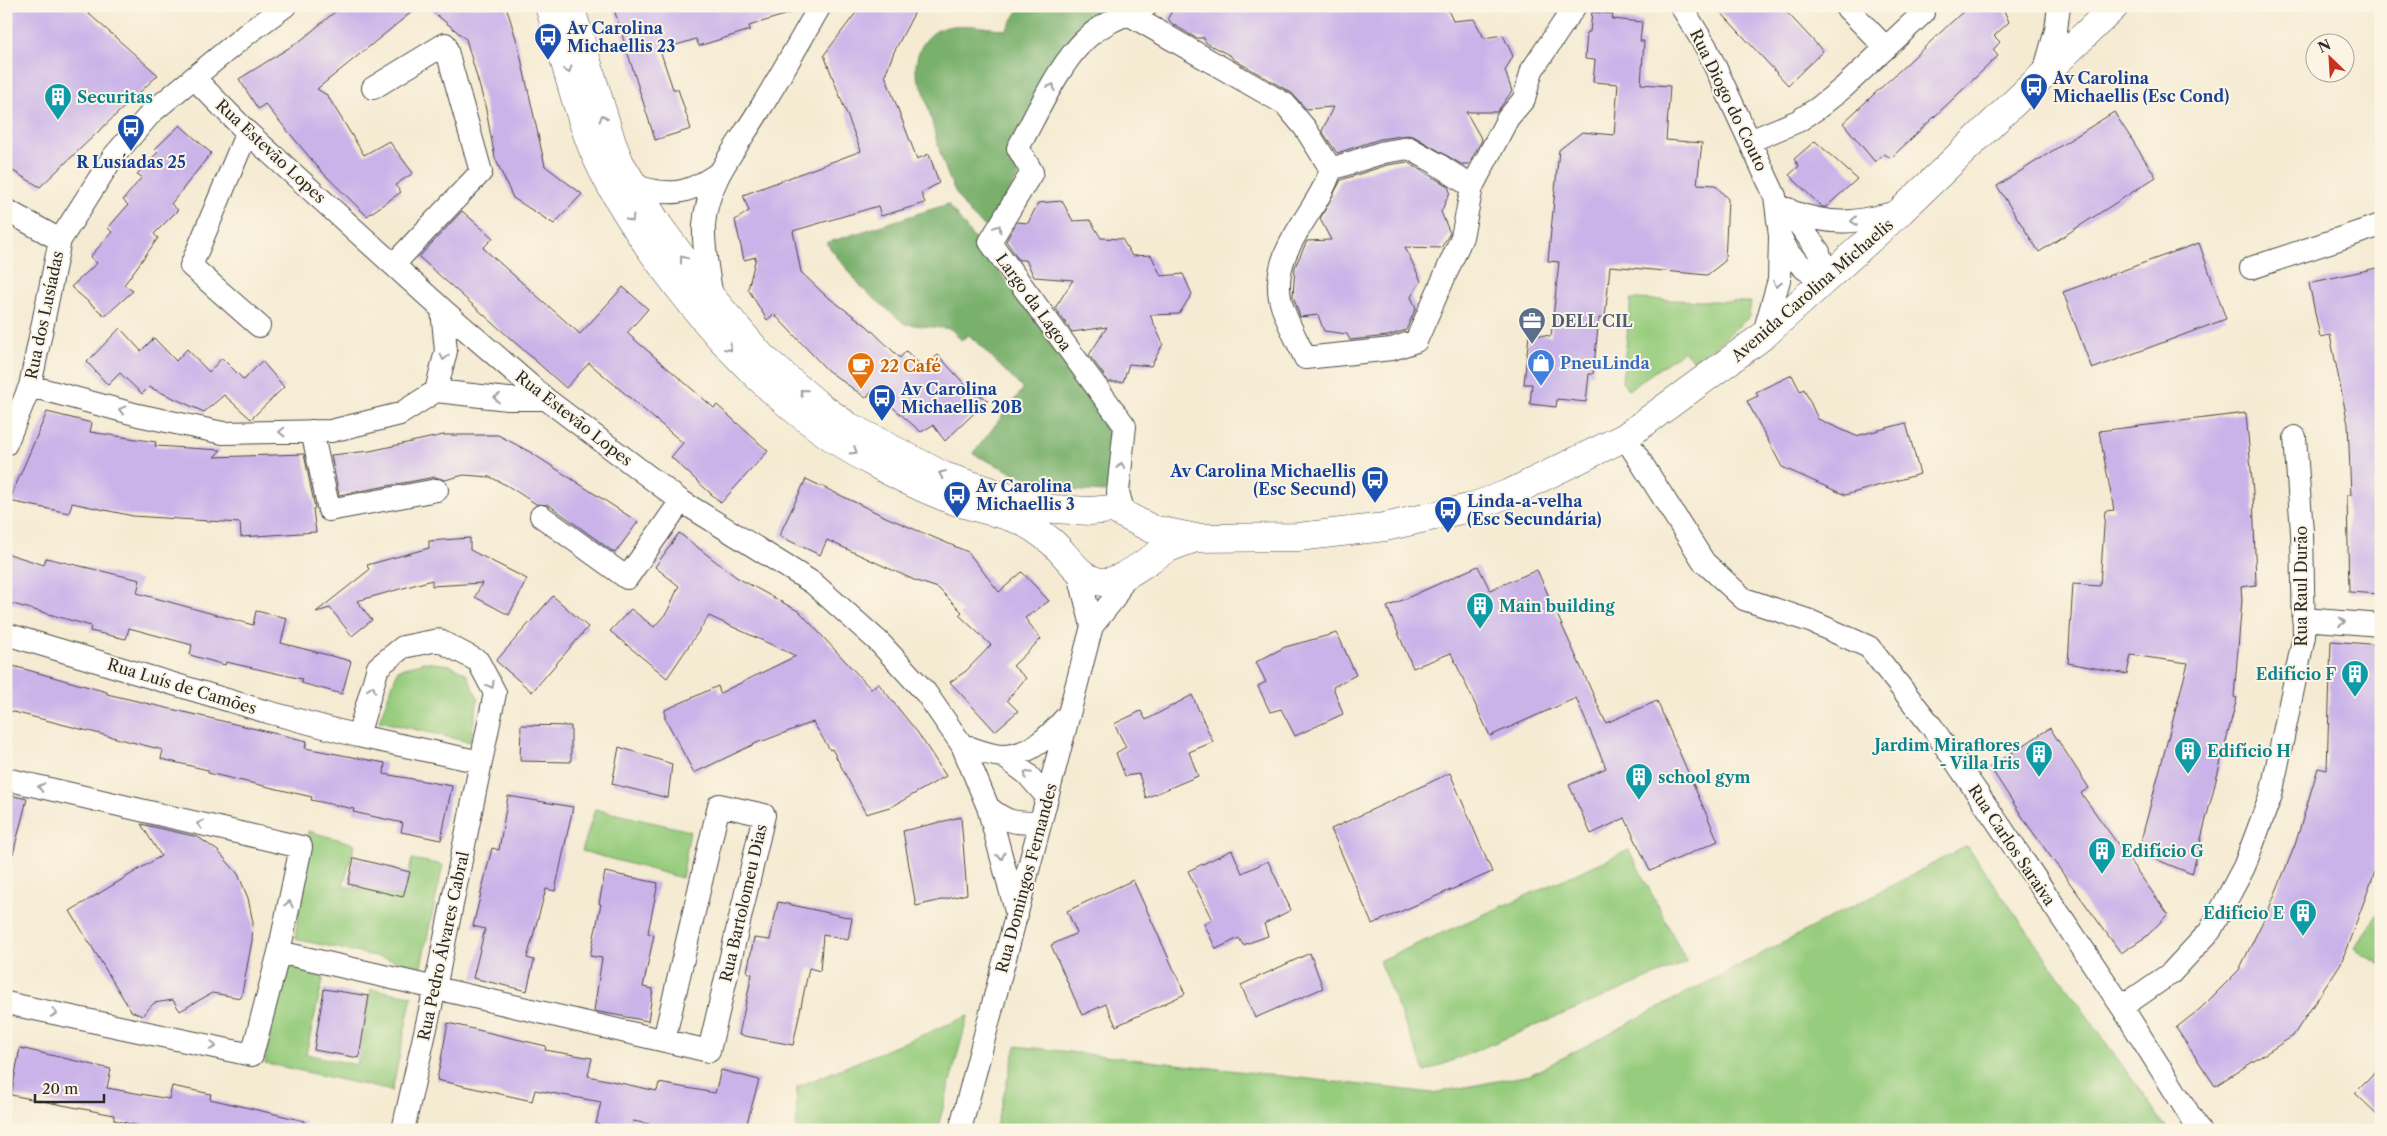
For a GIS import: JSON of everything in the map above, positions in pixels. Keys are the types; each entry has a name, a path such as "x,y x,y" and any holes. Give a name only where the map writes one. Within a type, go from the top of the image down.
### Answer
{"street":[{"name":"Rua dos Lusíadas","path":"6,444 30,386 60,240 113,157 152,112 248,33 285,6"},
{"name":"Avenida Carolina Michaelis","path":"549,6 583,121 604,172 640,234 676,285 741,362 787,405 839,442 878,465 961,503 1014,518 1028,525 1089,578 1102,582 1114,580 1169,548 1196,538"},
{"name":"Avenida Carolina Michaelis","path":"570,6 606,125 620,163 633,185 659,226 712,298 762,356 816,403 848,426 944,476 1010,498 1053,509 1090,512 1113,509 1152,529 1196,538 1307,536 1385,527 1462,510 1510,493 1625,437 1763,336 1901,211 2043,76 2107,8"},
{"path":"712,298 704,225 709,202 720,172 759,111 820,6"},
{"path":"1472,187 1436,162 1408,148 1384,152 1331,169 1327,182 1289,245 1281,269 1280,298 1305,358 1392,349 1416,342 1462,237 1472,187 1508,118 1524,99 1532,70 1575,6"},
{"name":"Rua Diogo do Couto","path":"1680,6 1706,47 1782,203 1819,252 1826,279"},
{"path":"1845,6 1886,48"},
{"path":"1750,140 1791,124 1818,108 1844,88 1923,13 1916,6"},
{"path":"2043,76 2056,30 2059,6"},
{"name":"Largo da Lagoa","path":"1128,517 1118,492 1125,426 990,242 1032,172 1018,148 1072,53 1089,36 1107,24 1137,10 1285,104 1305,128 1331,169"},
{"path":"373,88 445,44 480,172 394,264"},
{"name":"Rua Estevão Lopes","path":"194,78 247,132 442,309 546,399 681,500 813,584 879,642 926,693 962,745 988,807 1017,915"},
{"path":"247,132 191,266 259,326"},
{"path":"633,185 652,192 670,194 702,185 720,172"},
{"path":"1782,203 1814,219 1838,223 1868,220 1901,211"},
{"name":"Rua Diogo do Couto","path":"1763,336 1779,280 1782,203"},
{"path":"6,210 60,240"},
{"path":"2251,268 2381,226"},
{"name":"Rua Diogo do Couto","path":"1780,236 1789,254 1798,263 1826,279"},
{"path":"436,391 446,351 442,309"},
{"path":"30,386 138,415 223,433 331,431 400,414 436,391 508,399 546,399"},
{"path":"312,431 329,510 437,490"},
{"name":"Rua Carlos Saraiva","path":"1625,437 1704,562 1744,599 1810,621 1869,646 1937,734 2122,1007 2199,1130"},
{"name":"Rua Raul Durão","path":"2122,1007 2171,973 2210,931 2244,867 2271,794 2304,636 2302,532 2295,437"},
{"path":"541,516 627,578 681,500"},
{"path":"1075,565 1069,550 1069,538 1073,527 1080,518 1090,512"},
{"path":"1128,517 1142,540 1139,561 1130,572"},
{"name":"Rua Domingos Fernandes","path":"1075,565 1092,626"},
{"name":"Rua Domingos Fernandes","path":"960,1130 1092,626 1113,600 1130,572"},
{"path":"2304,619 2381,626"},
{"name":"Rua Luís de Camões","path":"6,634 358,736 481,762"},
{"path":"358,736 378,667 403,647 438,640 478,661 495,693 481,762"},
{"path":"1003,756 1020,753 1036,746 1049,736 1068,716"},
{"path":"962,745 1003,756 1027,774 1047,797"},
{"name":"Rua Pedro Álvares Cabral","path":"403,1130 435,988 481,762"},
{"path":"6,779 301,847 279,952 252,1055 6,1003"},
{"name":"Rua Bartolomeu Dias","path":"279,952 435,988 664,1040 709,1050 764,815 719,805 664,1040"},
{"path":"988,807 1000,818 1016,823 1040,823"}],"green space":[{"path":"1021,6 1104,6 1008,149 1019,176 986,227 972,216 961,201 944,166 924,92 917,76 917,61 925,42 939,29 968,26 1006,30"},
{"path":"948,204 1119,431 1107,492 1061,490 1009,471 973,454 1023,389 969,335 961,340 951,329 905,324 864,290 826,243"},
{"path":"1631,299 1751,302 1749,317 1696,363 1684,351 1628,390 1622,382"},
{"path":"423,662 450,665 466,673 478,698 470,742 379,721 398,670"},
{"path":"595,809 690,831 682,878 582,851"},
{"path":"308,831 355,844 343,886 403,897 412,859 443,865 421,966 295,939"},
{"path":"1967,846 2168,1130 995,1130 1016,1046 1433,1093 1530,1075"},
{"path":"1629,850 1687,962 1425,1072 1379,961"},
{"path":"2381,909 2381,965 2354,948"},
{"path":"282,965 324,975 306,1054 357,1065 371,989 412,996 392,1091 265,1063"},
{"path":"968,1016 937,1130 796,1130 797,1087"}],"building":[{"name":"Securitas","path":"6,6 80,6 158,75 40,187 6,167"},
{"path":"342,6 419,6 317,89 327,95 364,155 389,141 413,173 395,185 401,192 367,216 322,172 265,104 258,109 239,79 300,41"},
{"path":"426,6 506,6 518,45 545,166 582,194 554,224 513,198 495,158 485,105 466,39"},
{"path":"613,6 797,6 797,11 749,26 750,30 699,46 696,39 660,50 673,89 678,89 691,129 655,140"},
{"path":"861,6 918,6 894,52 885,75 917,159 929,154 939,183 921,193 925,203 881,216 878,206 793,231 801,272 825,295 867,326 900,358 906,351 923,367 938,355 968,388 988,400 945,441 933,425 921,432 873,390 866,398 827,370 774,314 767,320 748,289 756,257 744,260 735,220 749,211 743,195 861,151 824,55"},
{"path":"1175,6 1446,6 1453,21 1474,19 1484,38 1503,35 1513,56 1505,71 1512,91 1497,112 1466,112 1482,140 1469,164 1461,164 1415,137 1408,135 1380,139 1337,153 1322,131 1333,107 1306,109 1292,93 1206,43 1204,38 1196,38 1171,23 1168,18"},
{"path":"1715,6 1781,6 1823,51 1788,85"},
{"path":"1969,6 2002,6 2009,22 1994,36 2000,42 1993,50 1998,56 1891,158 1884,154 1875,162 1843,123"},
{"path":"1592,12 1613,14 1612,19 1642,22 1640,41 1644,41 1641,84 1670,86 1666,140 1702,143 1697,184 1715,185 1728,199 1725,261 1707,275 1610,266 1605,318 1599,318 1593,374 1589,374 1586,402 1557,399 1556,407 1530,404 1532,384 1524,384 1529,334 1551,336 1559,262 1548,261 1559,150 1582,132 1614,135 1618,84 1593,82 1595,60 1585,59 1587,32 1590,32"},
{"path":"2114,112 2156,177 2039,252 1997,186"},
{"path":"180,125 211,153 171,204 178,210 154,234 158,238 124,285 133,291 105,316 71,287 97,263 90,257 112,232 108,228 128,205 123,200 142,177 137,174 158,152 155,149"},
{"path":"1815,141 1857,179 1826,207 1822,207 1789,175 1799,166 1794,159"},
{"path":"1407,162 1448,186 1450,192 1441,212 1450,233 1441,248 1405,247 1421,281 1411,297 1416,308 1406,330 1388,336 1350,340 1347,334 1324,331 1318,315 1300,317 1293,296 1295,267 1307,241 1331,240 1320,219 1341,180 1387,165"},
{"path":"1062,201 1073,221 1090,220 1101,238 1122,239 1132,256 1151,255 1161,276 1183,274 1192,294 1179,314 1150,315 1163,344 1151,366 1129,364 1123,382 1109,382 1089,355 1107,327 1072,332 1055,308 1073,280 1034,277 1026,260 1019,260 1006,241 1017,222 1028,223 1038,203"},
{"path":"462,211 493,238 483,248 580,334 623,287 648,309 627,333 714,408 717,405 768,451 721,503 671,457 683,443 589,363 566,388 419,257"},
{"path":"2199,243 2226,319 2092,369 2063,292"},
{"path":"2381,267 2381,594 2349,592 2347,495 2351,495 2348,424 2330,335 2320,337 2309,283"},
{"path":"120,328 141,351 154,338 176,361 187,349 209,372 222,358 244,380 262,361 284,387 251,419 224,395 204,412 149,387 142,394 120,373 108,385 87,362"},
{"path":"1792,375 1800,391 1804,389 1818,419 1856,436 1906,423 1920,474 1845,495 1782,467 1747,401 1758,396 1756,392"},
{"path":"47,412 92,423 90,432 156,442 155,446 221,450 214,457 304,454 315,508 313,509 316,532 241,537 240,523 133,516 72,503 69,513 9,501"},
{"path":"2246,413 2253,492 2256,585 2241,587 2242,600 2234,697 2237,698 2192,874 2138,852 2188,663 2131,655 2127,674 2068,663 2073,584 2100,586 2105,511 2114,510 2099,431"},
{"path":"443,435 498,435 530,452 638,522 615,553 549,505 536,504 490,477 464,475 445,480 435,477 339,495 331,455 370,451"},
{"path":"806,479 888,518 968,552 999,592 1022,572 1049,601 1025,618 1041,639 1013,666 1026,678 1007,700 1018,711 995,731 950,682 966,671 991,645 959,615 962,612 938,588 914,580 827,540 820,555 779,536"},
{"path":"679,533 736,577 800,612 871,689 878,683 918,733 946,776 893,806 866,814 832,749 830,750 813,722 763,740 694,773 665,718 665,710 718,686 720,693 796,656 709,616 667,678 610,631 631,609 654,627 667,612 679,586 655,567"},
{"path":"470,538 470,550 527,579 509,615 475,597 482,583 432,586 432,580 357,601 372,620 352,636 330,608 316,612 369,570 367,565 429,548 429,541"},
{"path":"6,553 44,565 46,558 140,580 137,593 253,625 256,611 287,618 281,643 351,661 342,694 301,683 302,679 226,662 225,665 190,655 192,645 129,628 126,639 90,631 91,626 6,602"},
{"path":"1478,566 1490,590 1537,570 1606,723 1657,701 1718,841 1650,871 1625,818 1591,834 1569,785 1606,768 1576,698 1490,736 1451,653 1413,668 1387,607"},
{"path":"553,596 588,627 532,692 496,661"},
{"path":"1337,633 1356,675 1333,687 1343,714 1295,736 1281,709 1270,712 1258,686 1266,682 1256,662 1285,647"},
{"name":"Edifício E","path":"2331,641 2381,645 2381,856 2341,963 2293,1036 2215,1086 2176,1028 2201,1008 2239,970 2268,911 2295,845 2318,768 2327,770"},
{"path":"6,664 107,692 107,694 307,741 305,748 385,763 384,774 452,786 441,840 401,832 403,823 353,812 354,809 311,800 312,797 208,773 208,770 161,759 163,750 6,710"},
{"path":"1192,695 1213,742 1189,752 1198,776 1146,798 1139,774 1125,776 1116,753 1126,747 1114,724 1141,711 1146,720"},
{"path":"521,725 571,726 571,762 520,761"},
{"name":"Edifício G","path":"2050,728 2089,788 2081,793 2168,914 2147,936 2121,953 2029,827 1990,767"},
{"path":"619,747 672,764 668,798 612,784"},
{"path":"1450,773 1492,872 1372,924 1331,829"},
{"path":"6,794 27,799 13,854 6,854"},
{"path":"508,796 573,807 555,891 546,889 527,958 534,960 527,991 473,978 485,929 473,926 492,848 499,850"},
{"path":"961,817 967,894 916,906 903,831"},
{"path":"141,824 198,837 218,851 238,874 248,898 253,923 252,941 241,998 212,993 180,1011 173,1000 154,1003 142,1016 131,1011 70,911 161,856"},
{"path":"1232,850 1242,873 1268,861 1291,910 1264,924 1268,936 1243,945 1239,938 1216,949 1204,924 1212,920 1188,871"},
{"path":"354,858 410,872 403,897 348,884"},
{"path":"605,872 658,883 648,933 654,935 643,987 653,989 648,1021 594,1011 602,958 590,956 601,904 599,904"},
{"path":"1133,880 1185,994 1116,1026 1106,1004 1082,1015 1051,945 1077,933 1067,911"},
{"path":"778,902 852,918 848,940 823,935 820,971 809,968 793,1045 739,1035 752,974 747,972 754,938 770,940"},
{"path":"1310,953 1323,988 1255,1018 1241,985"},
{"path":"324,989 369,996 359,1058 314,1050"},
{"path":"448,1023 546,1046 545,1050 592,1058 588,1076 657,1091 659,1083 715,1093 721,1070 759,1080 745,1130 681,1130 633,1121 631,1130 624,1130 596,1124 601,1102 535,1090 532,1101 437,1080"},
{"path":"20,1048 111,1069 107,1088 169,1099 172,1086 211,1094 210,1099 305,1121 304,1130 157,1130 114,1120 114,1115 11,1095"},
{"path":"2381,1067 2381,1118 2355,1093"}],"place":[{"name":"Av Carolina Michaellis 23","path":"548,61"},
{"name":"Av Carolina Michaellis (Esc Cond)","path":"2034,111"},
{"name":"Securitas","path":"58,121"},
{"name":"R Lusíadas 25","path":"131,152"},
{"name":"DELL CIL","path":"1532,345"},
{"name":"PneuLinda","path":"1541,387"},
{"name":"22 Café","path":"861,390"},
{"name":"Av Carolina Michaellis 20B","path":"882,422"},
{"name":"Av Carolina Michaellis (Esc Secund)","path":"1375,504"},
{"name":"Av Carolina Michaellis 3","path":"957,519"},
{"name":"Linda-a-velha (Esc Secundária)","path":"1448,534"},
{"name":"Main building","path":"1480,630"},
{"name":"Edifício F","path":"2355,698"},
{"name":"Edifício H","path":"2188,775"},
{"name":"Jardim Miraflores - Villa Iris","path":"2039,778"},
{"name":"school gym","path":"1639,801"},
{"name":"Edifício G","path":"2102,875"},
{"name":"Edifício E","path":"2303,937"}]}
